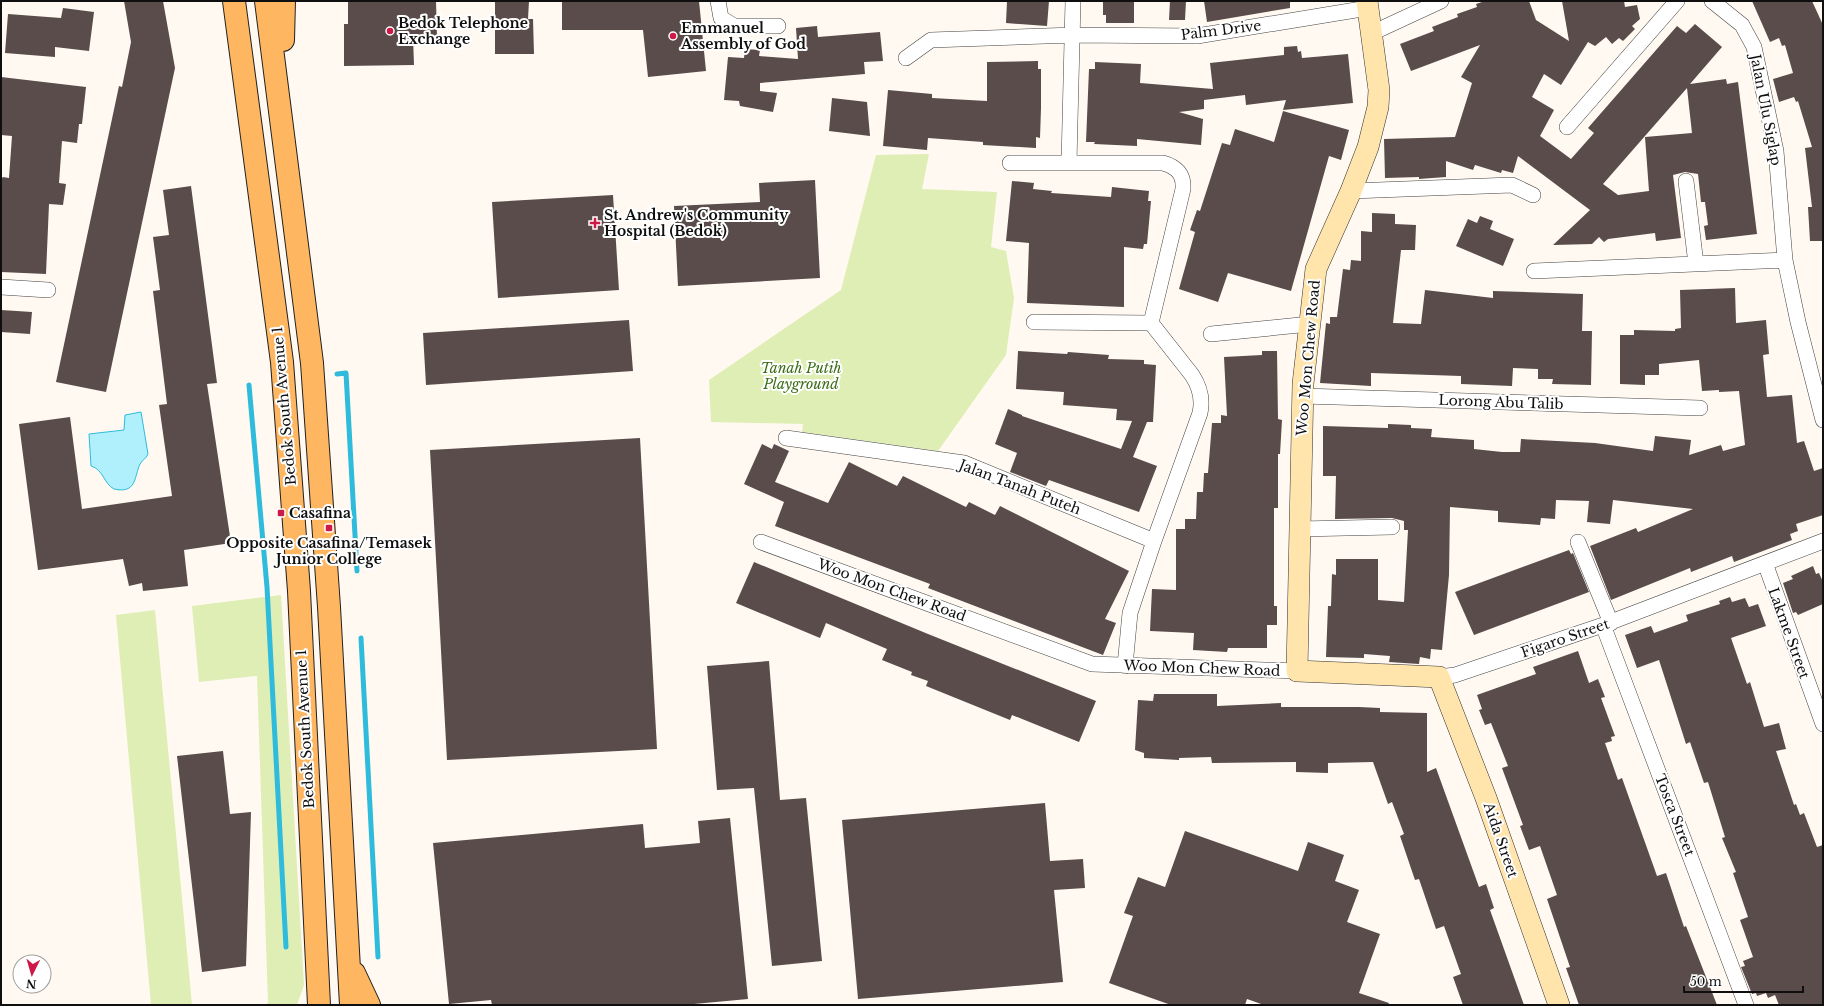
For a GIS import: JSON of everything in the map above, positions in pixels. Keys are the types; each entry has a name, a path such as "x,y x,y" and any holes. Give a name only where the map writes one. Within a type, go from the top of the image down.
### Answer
{"main road":[{"name":"Bedok South Avenue 1","path":"266,1 312,363 329,607 351,1005"},
{"path":"282,126 284,1"},
{"name":"Bedok South Avenue 1","path":"233,5 282,362 297,556 318,994"},
{"path":"348,961 369,1005"},
{"path":"311,1005 318,994"}],"street":[{"path":"718,1 721,18 734,26 778,26"},
{"path":"1069,162 1074,35 1073,1"},
{"path":"1372,33 1441,1"},
{"path":"1567,127 1677,1"},
{"name":"Jalan Ulu Siglap","path":"1712,1 1742,25 1754,47 1776,151 1785,260 1798,322 1823,420"},
{"name":"Palm Drive","path":"906,58 931,40 1074,35 1197,36 1367,5"},
{"name":"Woo Mon Chew Road","path":"761,542 1092,664 1297,671 1302,396 1316,269 1351,191 1368,147 1378,107 1380,90 1367,5"},
{"path":"1010,163 1163,163 1173,166 1180,171 1184,179 1183,189 1151,323"},
{"path":"1686,181 1696,264"},
{"path":"1351,191 1512,185 1533,195"},
{"path":"1534,271 1785,260"},
{"path":"1,287 48,290"},
{"path":"1034,322 1151,323"},
{"path":"1125,666 1130,613 1202,405 1198,383 1151,323"},
{"path":"1211,334 1310,324"},
{"name":"Lorong Abu Talib","path":"1302,396 1700,408"},
{"name":"Jalan Tanah Puteh","path":"786,438 964,463 1154,541"},
{"path":"1299,528 1392,527"},
{"name":"Figaro Street","path":"1297,671 1439,677 1455,675 1607,624 1823,541"},
{"name":"Tosca Street","path":"1578,542 1746,1005"},
{"name":"Lakme Street","path":"1765,563 1823,724"},
{"name":"Aida Street","path":"1439,677 1486,798 1559,1005"}],"green space":[{"name":"Tanah Putih Playground","path":"929,154 922,189 997,192 991,247 1006,251 1014,298 1006,355 938,451 802,432 803,424 711,422 709,380 841,290 876,155"},
{"path":"281,595 304,985 297,1005 266,1005 268,1002 257,676 199,682 192,606"},
{"path":"155,610 192,1005 151,1005 116,615"}],"water":[{"path":"141,412 148,454 140,464 131,487 121,490 114,489 110,486 99,470 91,466 89,434 124,430 125,415"}],"building":[{"path":"124,1 163,1 175,68 106,392 56,382 119,86 122,87 131,42"},
{"name":"Bedok Telephone Exchange","path":"348,1 436,1 437,37 413,37 414,65 344,66 344,24 348,24"},
{"path":"495,1 529,1 528,19 533,19 534,54 495,54"},
{"name":"Emmanuel Assembly of God","path":"562,1 699,1 706,71 648,77 643,30 562,30"},
{"path":"1007,1 1049,1 1047,26 1006,23"},
{"path":"1103,1 1134,1 1134,23 1106,23 1106,15 1103,15"},
{"path":"1170,1 1186,1 1185,20 1169,20"},
{"path":"1204,1 1290,1 1290,8 1207,22"},
{"path":"1485,1 1529,1 1536,20 1569,41 1562,1 1624,1 1625,7 1637,5 1640,19 1632,26 1635,29 1623,41 1619,38 1612,44 1606,37 1595,46 1588,42 1561,85 1544,74 1532,97 1554,110 1540,136 1571,159 1594,133 1588,128 1677,26 1686,33 1695,24 1722,47 1690,84 1726,79 1727,84 1738,82 1757,234 1706,240 1704,226 1708,225 1705,202 1701,202 1698,174 1685,172 1673,175 1681,238 1656,241 1655,233 1608,239 1604,242 1599,237 1592,244 1553,245 1590,210 1518,156 1513,173 1502,170 1501,173 1475,165 1473,170 1446,161 1446,177 1419,179 1419,177 1385,178 1384,139 1455,137 1472,83 1461,77 1480,45 1411,71 1400,44 1434,31 1432,27 1458,17 1457,14 1477,7 1476,4","holes":["1687,88 1692,133 1645,137 1649,191 1618,195 1603,184"]},
{"path":"1752,1 1812,1 1823,25 1823,241 1810,241 1808,207 1812,207 1805,148 1812,147 1798,101 1796,102 1794,97 1779,102 1773,79 1793,73 1785,45 1782,46 1779,38 1770,42"},
{"path":"63,8 94,12 89,51 55,47 55,57 5,53 8,14 61,18"},
{"path":"817,26 818,37 880,32 883,61 864,62 865,74 760,83 760,91 777,93 773,112 740,106 739,101 724,100 728,57 744,58 745,49 760,50 759,56 798,59 796,28"},
{"path":"1297,46 1298,52 1301,51 1302,58 1348,54 1353,103 1283,110 1286,100 1246,105 1245,95 1204,100 1204,109 1179,112 1203,119 1201,145 1137,139 1137,146 1094,144 1095,142 1086,142 1089,69 1095,69 1095,62 1141,64 1140,83 1213,89 1210,63 1284,55 1284,47"},
{"path":"1038,61 1038,69 1041,69 1041,108 1040,138 1036,137 1036,148 983,145 983,142 928,138 927,150 883,146 888,90 932,94 932,98 987,101 987,62"},
{"path":"1,77 86,87 82,124 79,124 77,143 62,141 59,183 66,184 63,205 49,204 46,274 1,272 1,179 3,177 9,178 12,136 1,135"},
{"path":"832,98 867,102 870,136 829,131"},
{"path":"1283,111 1349,130 1341,160 1329,156 1291,291 1228,273 1218,302 1179,289 1195,232 1190,230 1197,210 1200,211 1222,143 1230,145 1235,129 1274,142"},
{"path":"815,180 820,278 678,286 674,206 760,202 759,183"},
{"path":"1012,181 1034,183 1033,189 1052,191 1051,193 1111,197 1112,187 1149,191 1148,201 1151,201 1147,244 1144,244 1143,249 1124,247 1124,307 1027,303 1029,243 1006,241"},
{"path":"191,186 217,383 207,384 231,543 184,550 188,586 143,591 142,583 129,586 123,559 38,570 19,424 70,417 82,509 172,496 159,405 167,404 153,291 160,290 153,237 169,235 163,190"},
{"path":"613,195 619,290 498,298 492,202"},
{"path":"1372,213 1395,214 1395,224 1416,225 1415,250 1401,250 1393,323 1421,324 1425,290 1493,298 1493,291 1583,294 1582,331 1592,331 1591,385 1552,384 1553,379 1538,379 1538,369 1513,368 1512,386 1461,384 1461,376 1371,373 1371,386 1320,383 1326,323 1330,324 1330,317 1337,317 1343,269 1350,270 1351,260 1361,261 1361,231 1372,232"},
{"path":"1480,216 1493,221 1490,229 1514,239 1503,266 1456,246 1468,219 1477,223"},
{"path":"1735,288 1736,323 1766,320 1769,354 1763,355 1767,397 1792,395 1797,443 1804,441 1814,471 1823,468 1823,515 1796,524 1798,531 1790,534 1792,540 1734,562 1732,556 1691,572 1690,568 1611,600 1590,546 1636,528 1638,532 1693,509 1613,500 1610,524 1587,522 1589,501 1556,500 1555,519 1541,518 1540,525 1498,522 1498,511 1450,507 1449,575 1442,650 1431,649 1430,659 1420,657 1419,664 1389,662 1390,656 1364,654 1364,658 1326,657 1328,606 1331,606 1332,574 1336,575 1336,559 1378,559 1378,600 1404,602 1408,530 1404,530 1404,521 1392,518 1335,519 1336,476 1323,476 1323,426 1388,428 1388,424 1411,425 1411,428 1432,429 1431,437 1474,440 1474,449 1502,452 1520,452 1521,439 1595,443 1653,451 1655,436 1691,440 1689,455 1721,445 1723,451 1745,445 1739,391 1702,391 1699,360 1659,364 1659,375 1645,375 1645,385 1620,384 1620,335 1634,335 1634,330 1675,331 1675,329 1681,328 1680,290"},
{"path":"1,310 32,312 30,334 1,332"},
{"path":"629,320 633,371 426,385 423,333"},
{"path":"1018,351 1109,355 1108,359 1144,360 1144,364 1156,365 1153,422 1147,422 1133,457 1157,466 1139,512 1049,480 1046,486 1010,472 1017,453 995,444 1008,409 1022,416 1121,449 1132,421 1116,420 1117,409 1063,405 1064,392 1016,389"},
{"path":"1262,351 1277,351 1278,419 1282,420 1280,454 1278,454 1278,508 1274,508 1274,606 1277,606 1277,625 1267,625 1267,648 1228,648 1227,652 1193,650 1194,633 1150,631 1152,589 1176,590 1176,529 1185,529 1185,519 1196,519 1197,492 1203,492 1204,473 1208,473 1212,423 1221,423 1221,415 1227,416 1224,357 1262,355"},
{"path":"640,438 657,749 447,760 430,450"},
{"path":"762,444 772,449 774,444 789,451 775,482 828,503 849,462 897,486 903,476 966,507 969,502 995,515 1000,506 1129,571 1105,619 1116,623 1103,655 928,588 930,584 775,526 784,502 744,484"},
{"path":"1569,550 1571,554 1573,553 1589,592 1474,635 1455,592"},
{"path":"754,562 1096,701 1079,742 1012,715 1010,720 926,686 928,681 911,675 912,672 882,660 887,649 826,623 820,638 736,603"},
{"path":"1813,566 1816,574 1819,573 1823,582 1823,604 1798,615 1796,612 1793,613 1783,583 1793,579 1791,576"},
{"path":"1730,597 1732,602 1745,598 1749,607 1758,604 1766,626 1731,638 1747,684 1750,682 1764,727 1779,723 1786,749 1776,751 1794,805 1796,804 1800,815 1804,813 1817,847 1823,845 1823,1005 1779,1005 1775,995 1768,998 1766,993 1757,996 1756,993 1752,994 1741,967 1745,966 1743,961 1753,957 1740,920 1748,917 1733,873 1736,872 1722,838 1725,837 1708,782 1704,783 1690,742 1686,744 1659,660 1637,668 1625,635 1651,626 1654,633 1688,621 1686,615 1720,604 1719,601"},
{"path":"1578,651 1589,683 1598,679 1605,697 1601,698 1615,736 1611,737 1612,741 1605,743 1618,780 1622,778 1657,876 1666,873 1684,927 1686,926 1717,1005 1579,1005 1566,968 1570,967 1547,899 1557,895 1540,846 1529,850 1520,826 1523,825 1502,768 1508,766 1491,723 1485,725 1479,710 1482,709 1477,695 1536,674 1533,667"},
{"path":"769,661 780,800 806,798 822,961 772,966 754,788 717,790 707,666"},
{"path":"1154,694 1217,694 1217,706 1281,703 1281,707 1359,707 1380,708 1380,712 1427,713 1427,772 1436,768 1479,887 1486,884 1494,908 1490,910 1524,1005 1463,1005 1453,977 1461,974 1444,926 1436,929 1419,879 1415,880 1400,836 1404,834 1392,802 1388,804 1373,762 1328,763 1328,773 1296,772 1296,762 1212,763 1211,757 1179,758 1179,760 1144,758 1144,753 1135,750 1138,700 1153,701"},
{"path":"223,751 230,814 251,812 246,966 202,972 177,756"},
{"path":"1045,803 1050,861 1083,859 1085,888 1054,890 1063,982 858,999 842,820"},
{"path":"730,818 748,999 683,1005 492,1005 491,1000 449,1004 433,843 643,824 645,848 700,843 698,821"},
{"path":"1185,831 1298,871 1308,842 1344,855 1335,881 1359,890 1347,922 1380,934 1359,993 1389,1003 1388,1005 1264,1005 1247,999 1245,1005 1171,1005 1109,983 1133,916 1124,913 1138,877 1165,887"}],"waterway":[{"path":"337,374 346,373 357,571"},
{"path":"249,385 267,587 286,947"},
{"path":"361,638 378,957"}],"place":[{"name":"Bedok Telephone Exchange","path":"390,31"},
{"name":"Emmanuel Assembly of God","path":"673,36"},
{"name":"St. Andrew's Community Hospital (Bedok)","path":"595,223"},
{"name":"Casafina","path":"281,513"},
{"name":"Opposite Casafina/Temasek Junior College","path":"329,528"}]}
